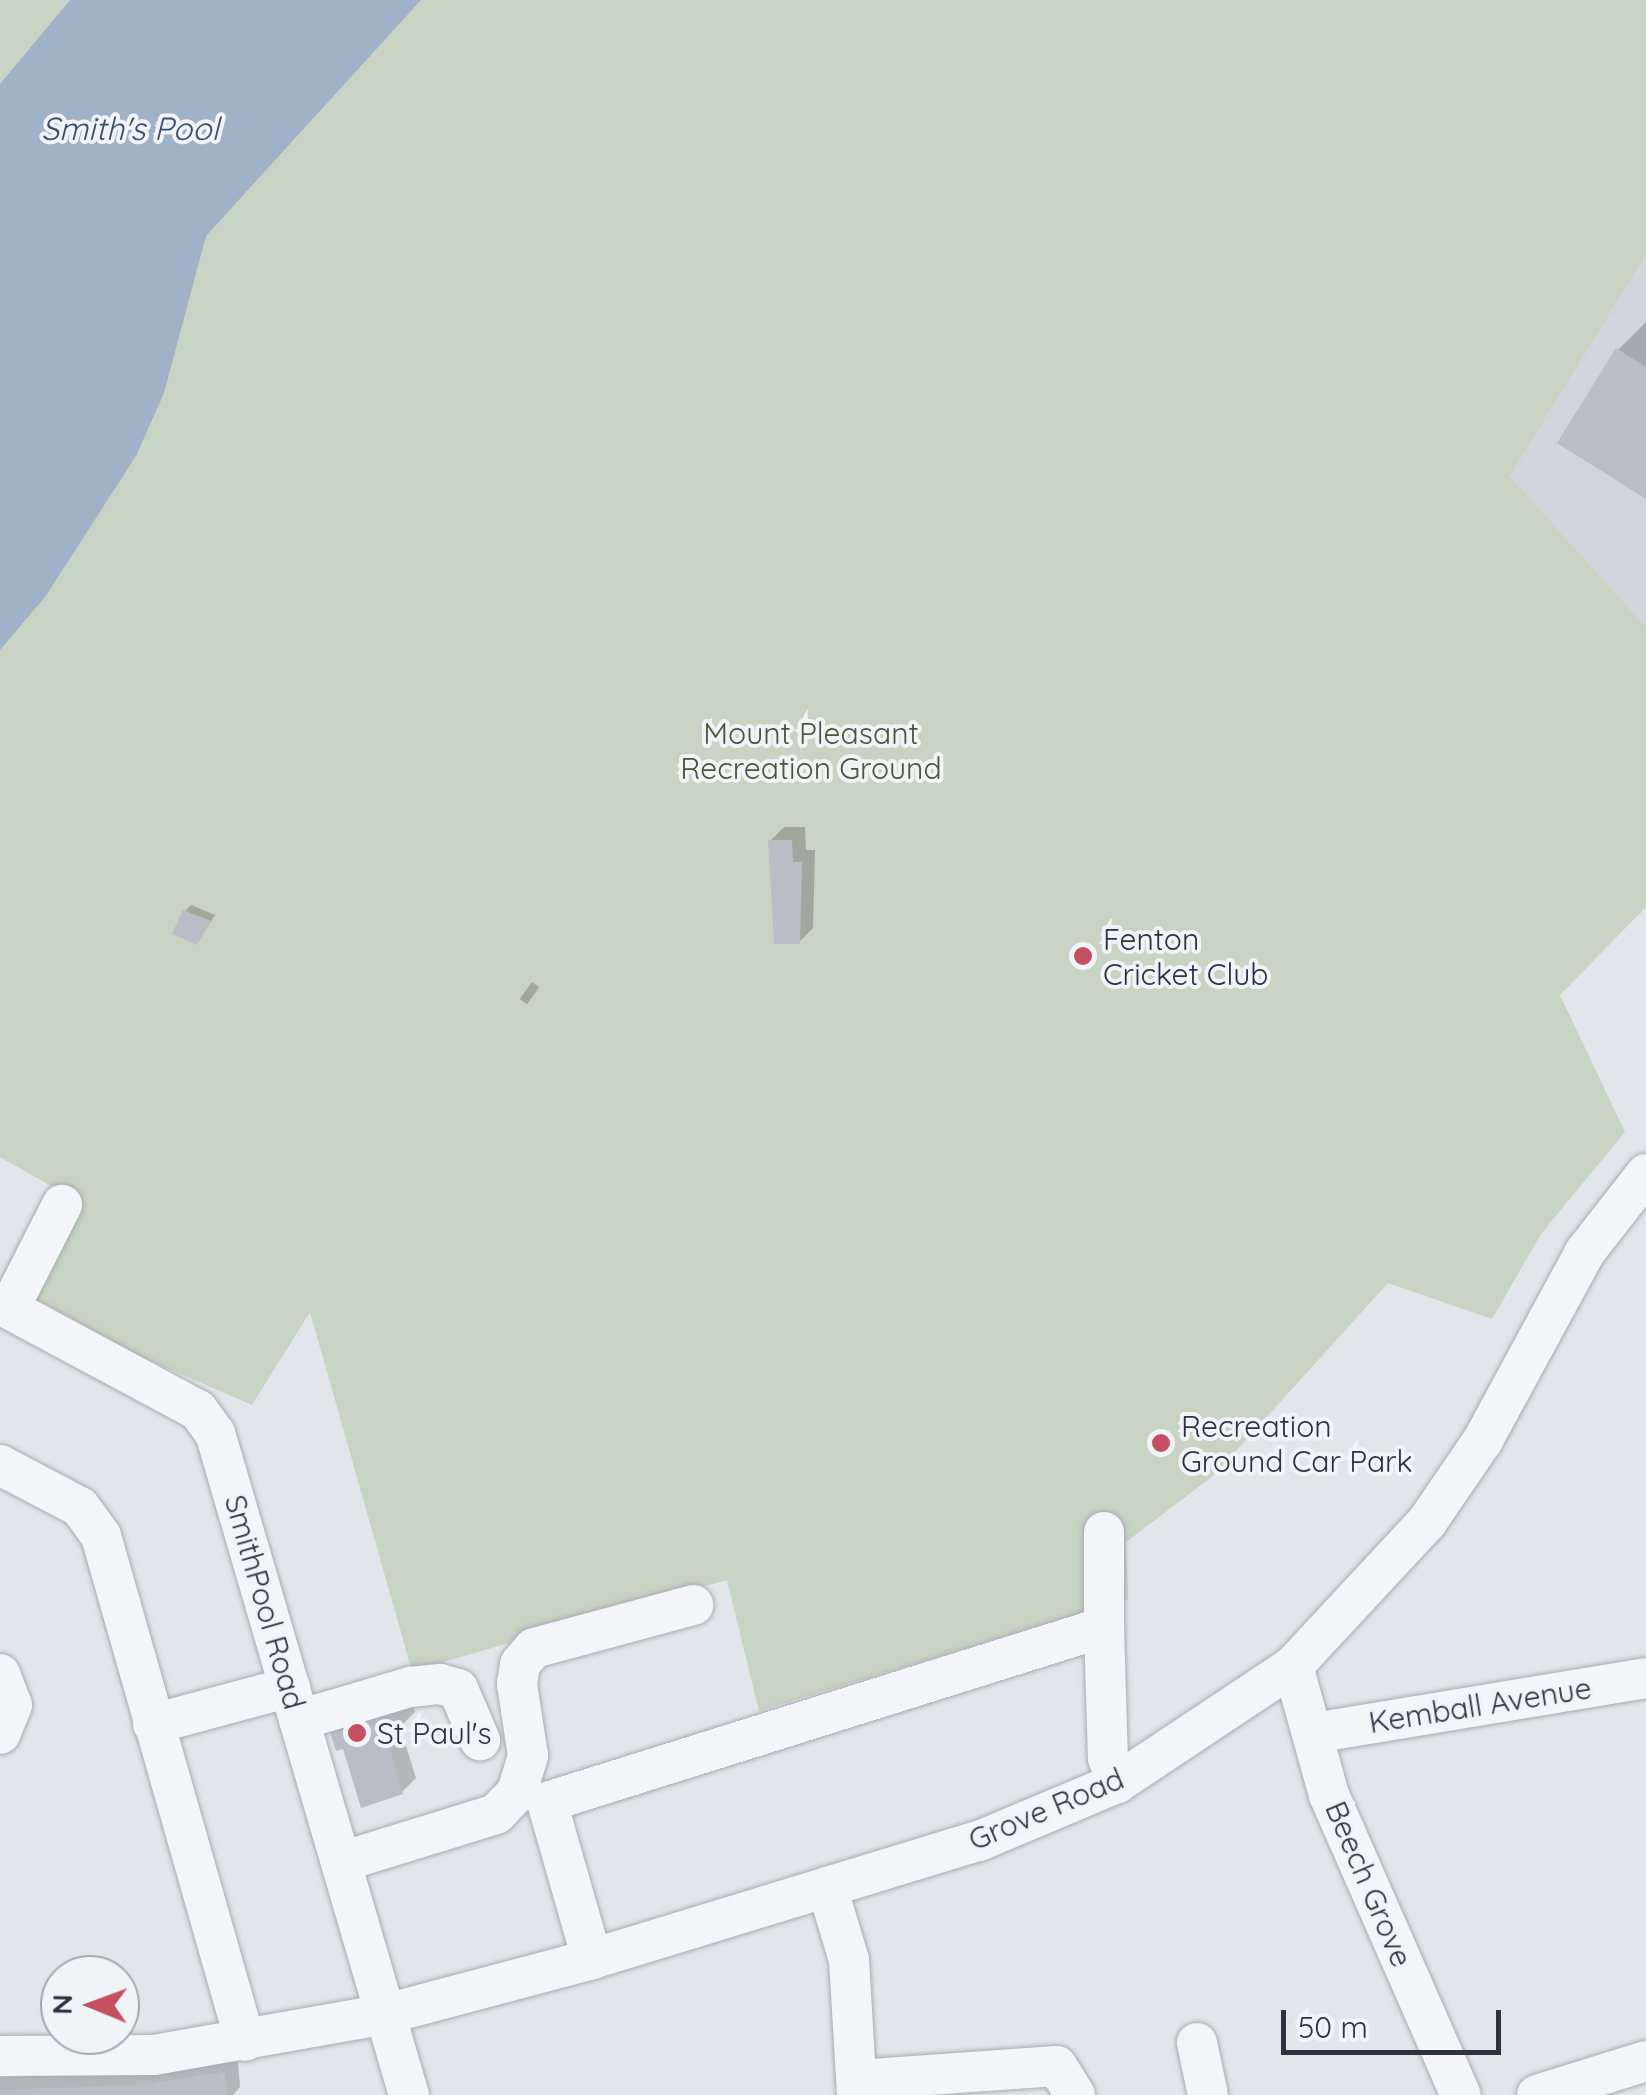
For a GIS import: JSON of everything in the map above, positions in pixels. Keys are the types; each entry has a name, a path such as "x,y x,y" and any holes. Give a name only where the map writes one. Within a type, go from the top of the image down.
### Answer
{"street":[{"name":"Grove Road","path":"0,2056 154,2055 386,2014 592,1960 979,1841 1117,1783 1293,1666 1427,1522 1483,1440 1585,1252 1646,1174"},
{"path":"4,1306 62,1204"},
{"name":"SmithPool Road","path":"4,1306 198,1410 216,1433 410,2095"},
{"path":"0,1465 80,1507 101,1536 245,2040"},
{"path":"1104,1532 1108,1758 1117,1783"},
{"path":"341,1862 496,1814 517,1792 528,1756 518,1684 520,1664 534,1648 694,1606"},
{"path":"592,1960 547,1802 1104,1627"},
{"name":"Beech Grove","path":"1293,1666 1329,1796 1461,2095"},
{"path":"0,1674 12,1705 0,1734"},
{"name":"Kemball Avenue","path":"1314,1733 1646,1678"},
{"path":"153,1724 440,1684 458,1688 480,1740"},
{"path":"827,1887 849,1960 857,2087 1057,2066 1075,2095"},
{"path":"1197,2043 1208,2095"},
{"path":"1537,2095 1646,2062"}],"shaded area":[{"path":"1646,255 1646,627 1510,476"}],"green space":[{"name":"Mount Pleasant Recreation Ground","path":"0,0 1646,0 1646,255 1510,476 1646,627 1646,907 1560,995 1625,1132 1541,1234 1492,1319 1388,1283 1213,1476 1126,1542 1128,1599 759,1711 727,1580 412,1671 310,1312 252,1405 141,1357 29,1295 74,1199 0,1157"}],"water":[{"name":"Smith's Pool","path":"70,0 421,0 206,236 164,393 136,456 45,597 0,650 0,84"}],"building":[{"path":"1616,348 1646,367 1646,499 1557,443"},
{"path":"768,840 792,840 793,862 802,862 800,944 774,944"},
{"path":"183,910 211,921 197,945 172,934"},
{"path":"377,1707 403,1794 361,1808 343,1749 336,1751 327,1723"},
{"path":"225,2072 227,2095 0,2095 0,2090 138,2085"}],"place":[{"name":"Fenton Cricket Club","path":"1083,956"},
{"name":"Recreation Ground Car Park","path":"1161,1443"},
{"name":"St Paul's","path":"357,1733"}]}
